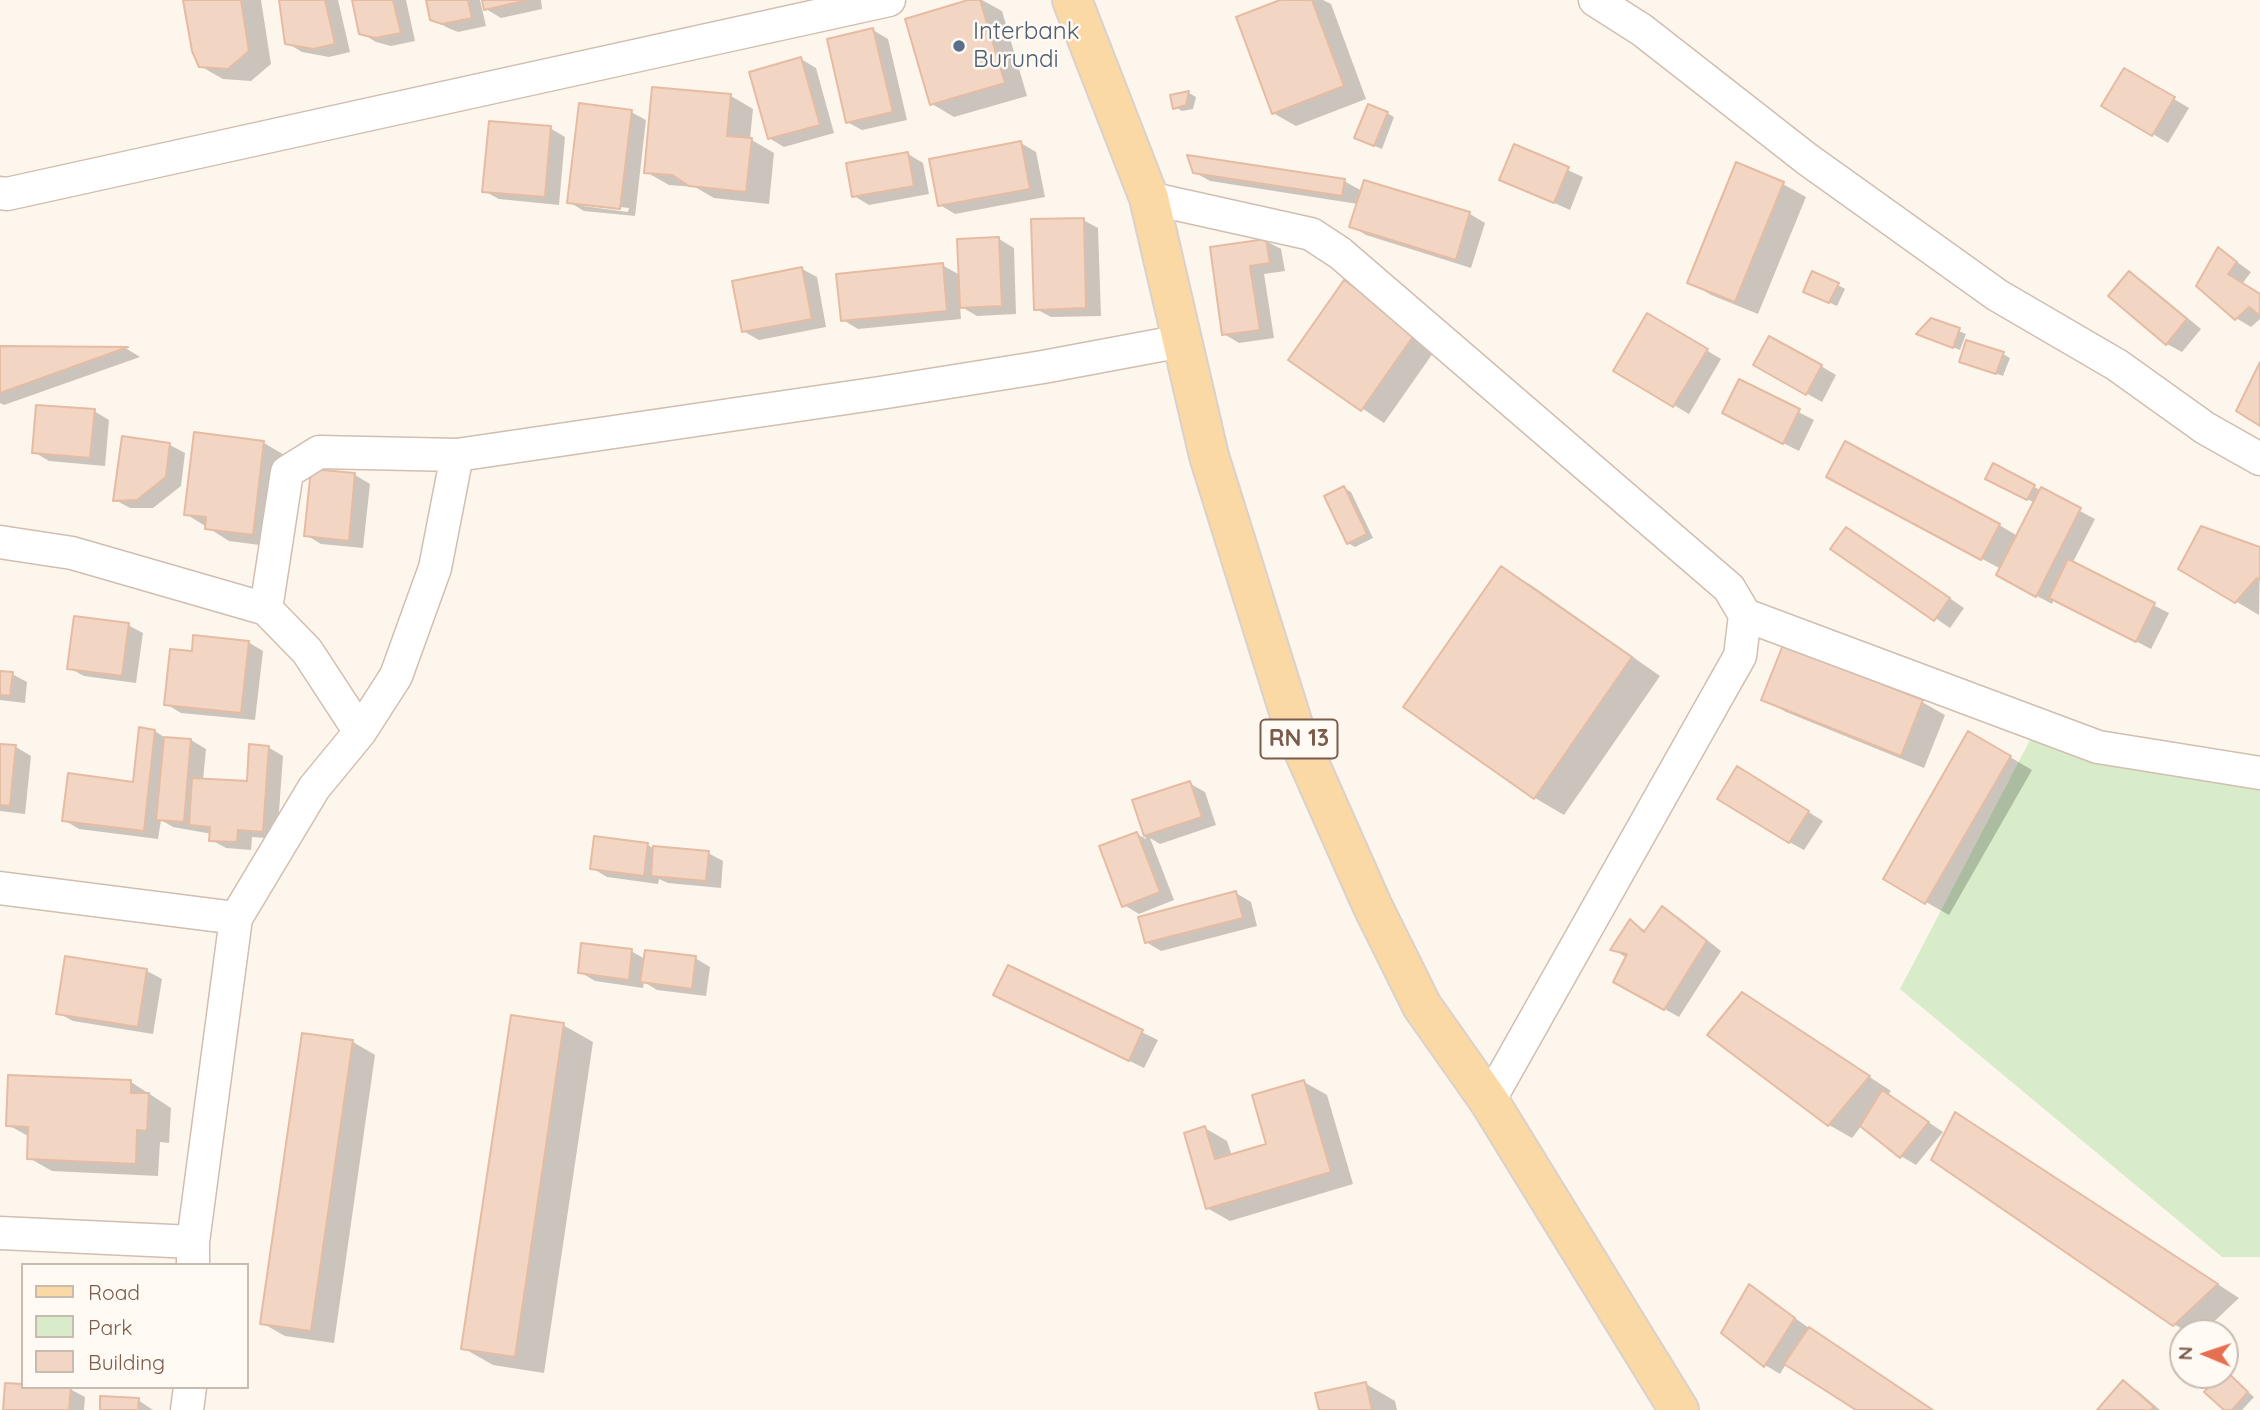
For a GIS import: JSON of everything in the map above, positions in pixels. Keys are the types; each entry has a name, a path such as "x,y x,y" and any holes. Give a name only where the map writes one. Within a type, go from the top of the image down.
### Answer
{"main road":[{"name":"RN 13","path":"1072,0 1149,198 1209,456 1295,731 1372,905 1422,1006 1489,1101 1679,1410"}],"street":[{"path":"0,193 7,194 889,0"},
{"path":"1595,0 1642,30 1807,159 1997,295 2118,365 2205,428 2260,459"},
{"path":"1149,198 1311,234 1340,253 1729,588 1745,615 1740,656 1489,1101"},
{"path":"266,609 287,472 319,452 457,455 880,393 1182,341"},
{"path":"0,1233 193,1254 236,918 314,788 360,732 396,676 435,568 457,455"},
{"path":"0,542 72,553 266,609 307,651 360,732"},
{"path":"1745,615 2098,747 2260,773"},
{"path":"0,888 236,918"},
{"path":"187,1410 190,1389"}],"green space":[{"path":"2041,719 2260,759 2260,1257 2222,1257 1900,989"}],"building":[{"path":"183,0 241,0 249,51 228,69 199,67 192,51"},
{"path":"279,0 325,0 335,44 313,49 285,44"},
{"path":"352,0 393,0 401,33 375,38 359,34"},
{"path":"426,0 468,0 472,18 442,24 430,20"},
{"path":"482,0 528,0 484,10"},
{"path":"968,0 980,0 1005,83 930,105 905,19"},
{"path":"1280,0 1312,0 1344,86 1272,114 1236,17"},
{"path":"873,28 893,112 846,123 827,39"},
{"path":"801,57 820,125 768,139 749,72"},
{"path":"2124,68 2175,97 2152,136 2101,106"},
{"path":"652,87 731,94 727,136 752,138 746,192 689,186 672,175 644,173"},
{"path":"1189,91 1186,105 1173,109 1170,95"},
{"path":"579,103 632,110 620,209 567,203"},
{"path":"1368,104 1388,112 1374,146 1354,138"},
{"path":"489,121 551,126 545,197 482,192"},
{"path":"1021,141 1030,189 938,206 929,159"},
{"path":"1514,144 1569,167 1554,203 1499,180"},
{"path":"908,152 914,186 852,197 846,163"},
{"path":"1187,155 1345,179 1342,196 1193,173"},
{"path":"1736,162 1784,182 1735,302 1687,283"},
{"path":"1364,180 1470,212 1456,260 1349,227"},
{"path":"1084,218 1086,308 1034,310 1031,219"},
{"path":"999,237 1002,306 960,308 957,239"},
{"path":"1266,239 1270,263 1250,266 1260,330 1222,335 1210,247"},
{"path":"2218,247 2237,262 2228,274 2260,294 2260,316 2249,307 2235,320 2196,286"},
{"path":"943,263 947,311 841,321 836,274"},
{"path":"802,267 812,319 742,332 732,281"},
{"path":"1812,271 1839,283 1829,303 1803,292"},
{"path":"2129,271 2187,319 2166,345 2108,296"},
{"path":"1344,280 1417,331 1361,411 1288,360"},
{"path":"1647,313 1708,349 1673,407 1613,371"},
{"path":"1931,318 1960,328 1953,348 1916,334"},
{"path":"1769,336 1822,365 1806,395 1753,365"},
{"path":"1966,340 2004,352 1996,374 1959,362"},
{"path":"0,346 128,347 0,393"},
{"path":"2260,362 2260,426 2236,411"},
{"path":"1739,379 1800,409 1783,444 1722,413"},
{"path":"36,405 95,409 90,458 32,453"},
{"path":"194,432 264,441 253,535 205,529 206,517 184,515"},
{"path":"122,436 170,443 166,477 137,500 113,501"},
{"path":"1845,441 2000,524 1981,560 1826,477"},
{"path":"1993,463 2035,485 2027,500 1985,479"},
{"path":"311,469 355,473 349,541 304,536"},
{"path":"1344,486 1367,534 1347,544 1324,496"},
{"path":"2041,487 2081,508 2036,597 1996,575"},
{"path":"2201,526 2260,547 2260,580 2257,578 2235,603 2178,569"},
{"path":"1846,527 1950,598 1934,621 1830,549"},
{"path":"2068,559 2155,603 2136,642 2049,598"},
{"path":"1501,566 1632,657 1534,799 1403,707"},
{"path":"74,616 129,623 122,676 67,669"},
{"path":"193,635 249,641 241,713 164,705 170,649 192,651"},
{"path":"1783,645 1923,700 1901,756 1761,700"},
{"path":"0,671 13,672 10,696 0,695"},
{"path":"139,727 155,730 144,831 62,821 68,773 133,782"},
{"path":"1968,731 2011,756 1925,904 1883,879"},
{"path":"164,737 191,739 184,822 156,820"},
{"path":"0,744 16,745 10,806 0,805"},
{"path":"249,744 269,746 263,832 238,830 237,842 209,841 210,827 189,825 192,778 247,781"},
{"path":"1737,766 1809,811 1789,843 1717,799"},
{"path":"1190,781 1202,817 1144,836 1132,800"},
{"path":"1137,832 1160,892 1122,907 1099,846"},
{"path":"594,836 648,843 644,876 590,869"},
{"path":"653,846 709,851 706,881 651,876"},
{"path":"1236,891 1243,918 1145,943 1138,917"},
{"path":"1662,906 1707,941 1664,1010 1613,982 1627,954 1610,950 1630,919 1644,932"},
{"path":"581,943 632,949 629,980 578,973"},
{"path":"645,950 696,956 692,989 640,982"},
{"path":"65,956 147,969 138,1027 56,1014"},
{"path":"1008,965 1143,1030 1129,1061 993,995"},
{"path":"1742,992 1870,1076 1828,1126 1707,1035"},
{"path":"511,1015 564,1023 515,1357 461,1349"},
{"path":"302,1033 353,1040 311,1331 260,1324"},
{"path":"8,1075 131,1080 131,1093 149,1093 147,1131 137,1130 136,1164 27,1159 28,1127 6,1126"},
{"path":"1304,1080 1331,1172 1206,1209 1184,1133 1205,1126 1215,1159 1266,1144 1252,1095"},
{"path":"1882,1090 1929,1122 1900,1158 1860,1126"},
{"path":"1955,1112 2218,1284 2180,1319 2169,1319 2169,1323 1931,1160"},
{"path":"1749,1284 1795,1318 1764,1367 1721,1333"},
{"path":"1809,1327 1933,1410 1856,1410 1784,1364"},
{"path":"2123,1380 2154,1407 2151,1410 2097,1410"},
{"path":"1366,1382 1372,1410 1319,1410 1315,1393"},
{"path":"5,1383 21,1384 21,1389 71,1389 69,1410 3,1410"},
{"path":"2239,1383 2248,1392 2232,1410 2224,1410 2204,1392 2207,1389 2239,1389"},
{"path":"100,1396 139,1398 138,1410 100,1410"}],"place":[{"name":"Interbank Burundi","path":"959,46"}]}
